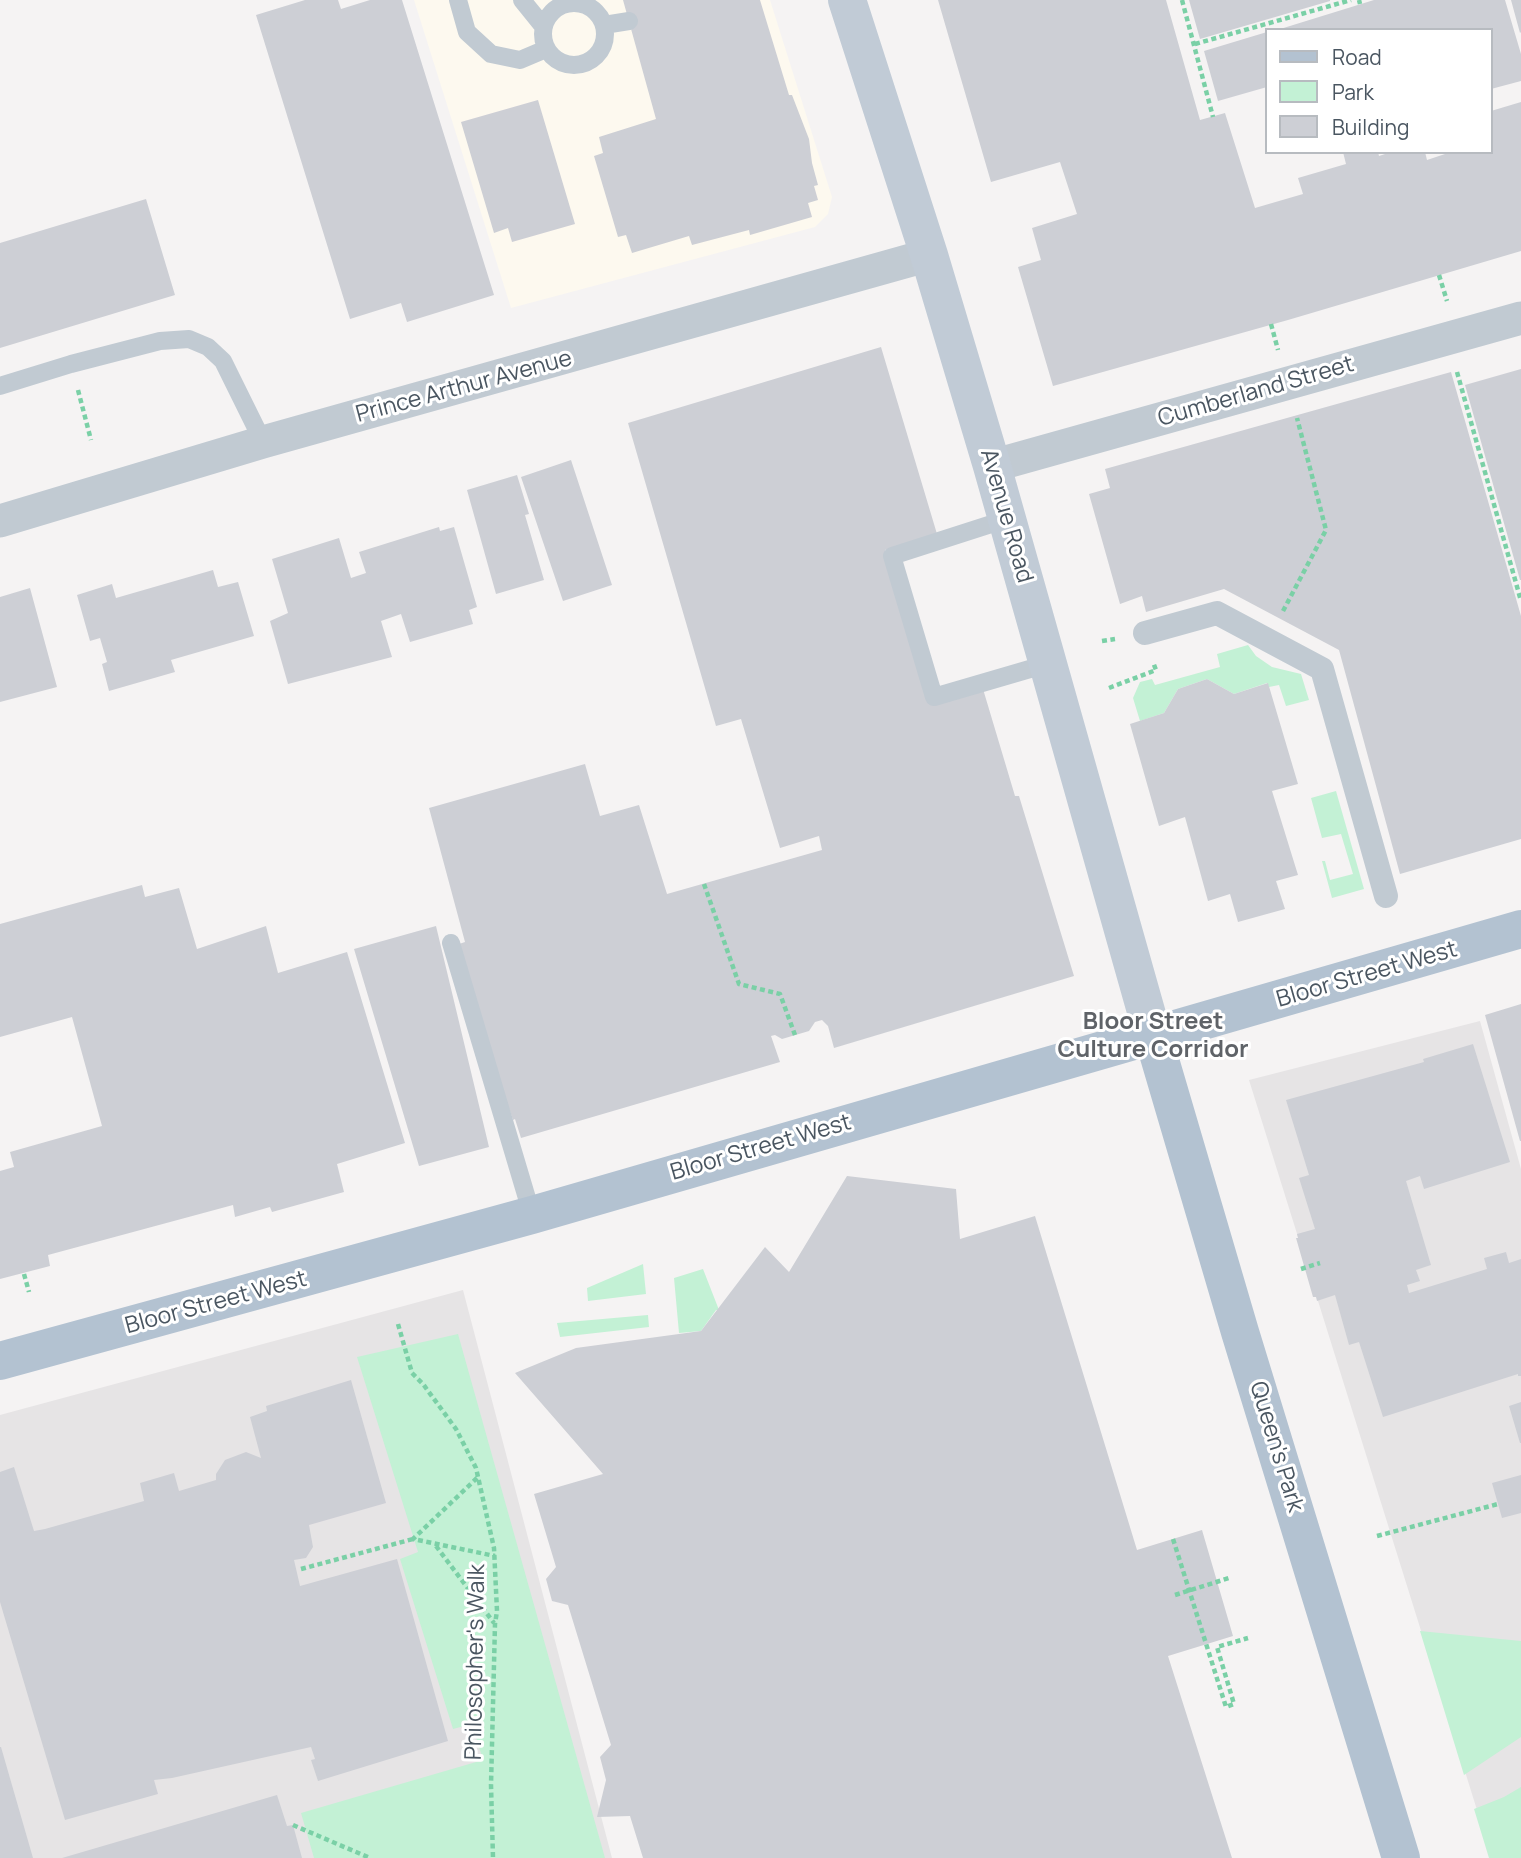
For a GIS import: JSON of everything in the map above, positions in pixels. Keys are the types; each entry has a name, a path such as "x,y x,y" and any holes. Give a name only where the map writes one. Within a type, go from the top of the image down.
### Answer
{"main road":[{"name":"Avenue Road","path":"847,0 929,255 992,467 1153,1036"},
{"name":"Bloor Street West","path":"0,1362 532,1215 1521,929"},
{"name":"Queen's Park","path":"1153,1036 1401,1858"}],"street":[{"name":"Prince Arthur Avenue","path":"0,521 264,442 929,255"},
{"name":"Cumberland Street","path":"992,467 1521,318"},
{"path":"1145,633 1217,613 1322,669 1386,896"}],"lane":[{"path":"458,0 467,32 491,54 520,60 546,49"},
{"path":"522,0 543,26"},
{"path":"573,2 592,8 604,24 603,44 591,60 581,64 561,63 546,49 543,26 554,9 573,2"},
{"path":"604,24 629,21"},
{"path":"0,386 150,344 176,338 189,339 208,347 223,361 264,442"},
{"path":"1007,519 892,556 934,697 1047,664"},
{"path":"451,943 532,1215"}],"path":[{"path":"1182,0 1213,117"},
{"path":"1195,44 1351,0"},
{"path":"1439,275 1451,314"},
{"path":"1271,324 1281,361"},
{"path":"1455,365 1521,601"},
{"path":"1268,640 1326,530 1294,409"},
{"path":"1109,688 1156,670"},
{"path":"704,884 739,984 780,994 795,1035"},
{"path":"1301,1269 1320,1263"},
{"path":"24,1274 29,1292"},
{"name":"Philosopher's Walk","path":"398,1324 412,1373 424,1384 456,1429 476,1468 495,1556 497,1611 491,1785 493,1858"},
{"path":"301,1569 413,1539 478,1478"},
{"path":"1377,1536 1498,1504"},
{"path":"413,1539 495,1556"},
{"path":"1173,1539 1226,1707 1234,1704 1217,1647 1248,1637"},
{"path":"436,1545 495,1624"},
{"path":"1175,1595 1229,1578"},
{"path":"293,1825 370,1858"}],"shaded area":[{"path":"414,0 770,0 832,197 828,214 815,227 511,308"},
{"path":"1480,1021 1521,1169 1521,1858 1492,1858 1249,1080"},
{"path":"463,1290 612,1858 0,1858 0,1415"}],"green space":[{"path":"1248,645 1256,656 1272,667 1301,674 1309,700 1286,706 1279,685 1269,687 1267,683 1234,694 1207,679 1178,689 1164,713 1140,721 1133,698 1140,682 1152,679 1155,685 1220,667 1217,654"},
{"path":"1336,791 1364,889 1332,898 1322,861 1325,861 1330,880 1353,874 1341,834 1322,838 1311,798"},
{"path":"643,1264 646,1294 588,1301 587,1288"},
{"path":"703,1269 719,1310 716,1310 701,1331 679,1333 674,1278"},
{"path":"648,1315 649,1327 560,1337 557,1323"},
{"path":"458,1334 605,1858 314,1858 301,1813 483,1760 472,1724 453,1729 400,1559 418,1552 357,1357"},
{"path":"1420,1631 1521,1641 1521,1737 1464,1775"},
{"path":"1521,1787 1521,1858 1489,1858 1474,1809"}],"building":[{"path":"305,0 338,0 341,9 370,0 402,0 494,295 407,322 401,303 350,319 256,15"},
{"path":"623,0 760,0 789,95 792,95 809,139 818,185 814,186 818,200 808,203 812,217 750,235 749,230 692,245 689,236 632,253 626,235 618,237 594,156 603,153 599,137 656,119"},
{"path":"938,0 1166,0 1200,120 1225,113 1255,208 1303,194 1298,178 1346,164 1344,154 1426,154 1427,160 1445,154 1493,154 1493,110 1521,102 1521,251 1053,386 1018,267 1041,260 1032,228 1077,214 1060,162 991,182"},
{"path":"1189,0 1330,0 1330,1 1200,39"},
{"path":"1374,0 1505,0 1521,54 1521,81 1493,88 1493,28 1283,28"},
{"path":"1511,0 1521,0 1520,33"},
{"path":"1266,32 1266,87 1218,101 1204,51"},
{"path":"538,100 575,224 512,242 508,228 494,233 461,122"},
{"path":"146,199 175,295 0,348 0,243"},
{"path":"881,347 937,534 885,550 931,705 983,689 1074,976 834,1048 828,1026 822,1020 815,1022 809,1031 782,1039 771,1036 780,1062 521,1138 453,946 465,942 429,808 585,764 600,816 639,805 667,894 822,850 819,836 780,848 741,719 716,726 628,423"},
{"path":"1521,369 1521,580 1520,580 1465,385"},
{"path":"1451,372 1521,616 1521,839 1400,874 1339,650 1224,589 1146,612 1142,596 1120,604 1089,494 1110,488 1105,469"},
{"path":"571,460 612,585 563,601 521,477"},
{"path":"517,475 529,514 525,515 544,580 496,594 467,490"},
{"path":"439,527 440,531 454,527 477,607 469,610 473,624 410,642 401,614 381,621 392,657 288,684 270,621 288,613 272,559 339,538 351,578 366,573 359,552"},
{"path":"213,570 218,587 238,582 254,636 171,660 175,672 109,691 102,664 107,662 100,638 90,641 77,595 112,584 116,598"},
{"path":"30,588 57,687 0,702 0,597"},
{"path":"1207,679 1234,694 1268,683 1298,784 1272,791 1298,875 1276,881 1285,909 1238,922 1230,894 1208,901 1185,817 1159,826 1130,724 1164,713 1178,689"},
{"path":"142,885 145,897 179,888 197,949 266,926 278,973 347,952 405,1143 337,1164 344,1192 272,1212 270,1207 235,1217 233,1205 48,1255 50,1266 0,1279 0,1171 14,1167 10,1152 102,1126 72,1017 0,1037 0,924"},
{"path":"436,926 489,1147 419,1166 354,949"},
{"path":"1521,1004 1521,1141 1520,1141 1485,1015"},
{"path":"1473,1044 1510,1162 1424,1189 1420,1176 1406,1181 1431,1265 1416,1270 1420,1281 1407,1285 1409,1293 1487,1269 1484,1258 1506,1252 1509,1263 1521,1259 1521,1376 1518,1374 1383,1417 1359,1342 1349,1345 1335,1295 1317,1301 1316,1297 1313,1297 1296,1238 1297,1234 1315,1229 1299,1178 1309,1175 1286,1100 1424,1062 1423,1059"},
{"path":"847,1176 956,1189 960,1239 1035,1216 1137,1550 1202,1530 1233,1636 1168,1656 1232,1858 643,1858 630,1816 597,1817 606,1780 600,1757 611,1745 568,1605 552,1601 546,1579 556,1567 534,1494 603,1474 515,1373 576,1348 701,1331 765,1247 789,1272"},
{"path":"351,1380 386,1503 309,1525 313,1547 306,1558 294,1560 300,1586 397,1559 448,1741 318,1781 311,1760 315,1759 311,1747 154,1780 158,1794 65,1820 0,1602 0,1472 14,1467 34,1531 45,1529 144,1501 140,1483 174,1473 179,1491 216,1480 216,1474 225,1460 246,1452 261,1458 250,1417 267,1411 266,1406"},
{"path":"1521,1402 1521,1443 1520,1443 1509,1406"},
{"path":"1521,1475 1521,1513 1502,1518 1492,1483"},
{"path":"1,1747 33,1858 0,1858"},
{"path":"277,1795 287,1826 293,1825 302,1858 62,1858"}],"district":[{"name":"Bloor Street Culture Corridor","path":"1153,1036"}]}
